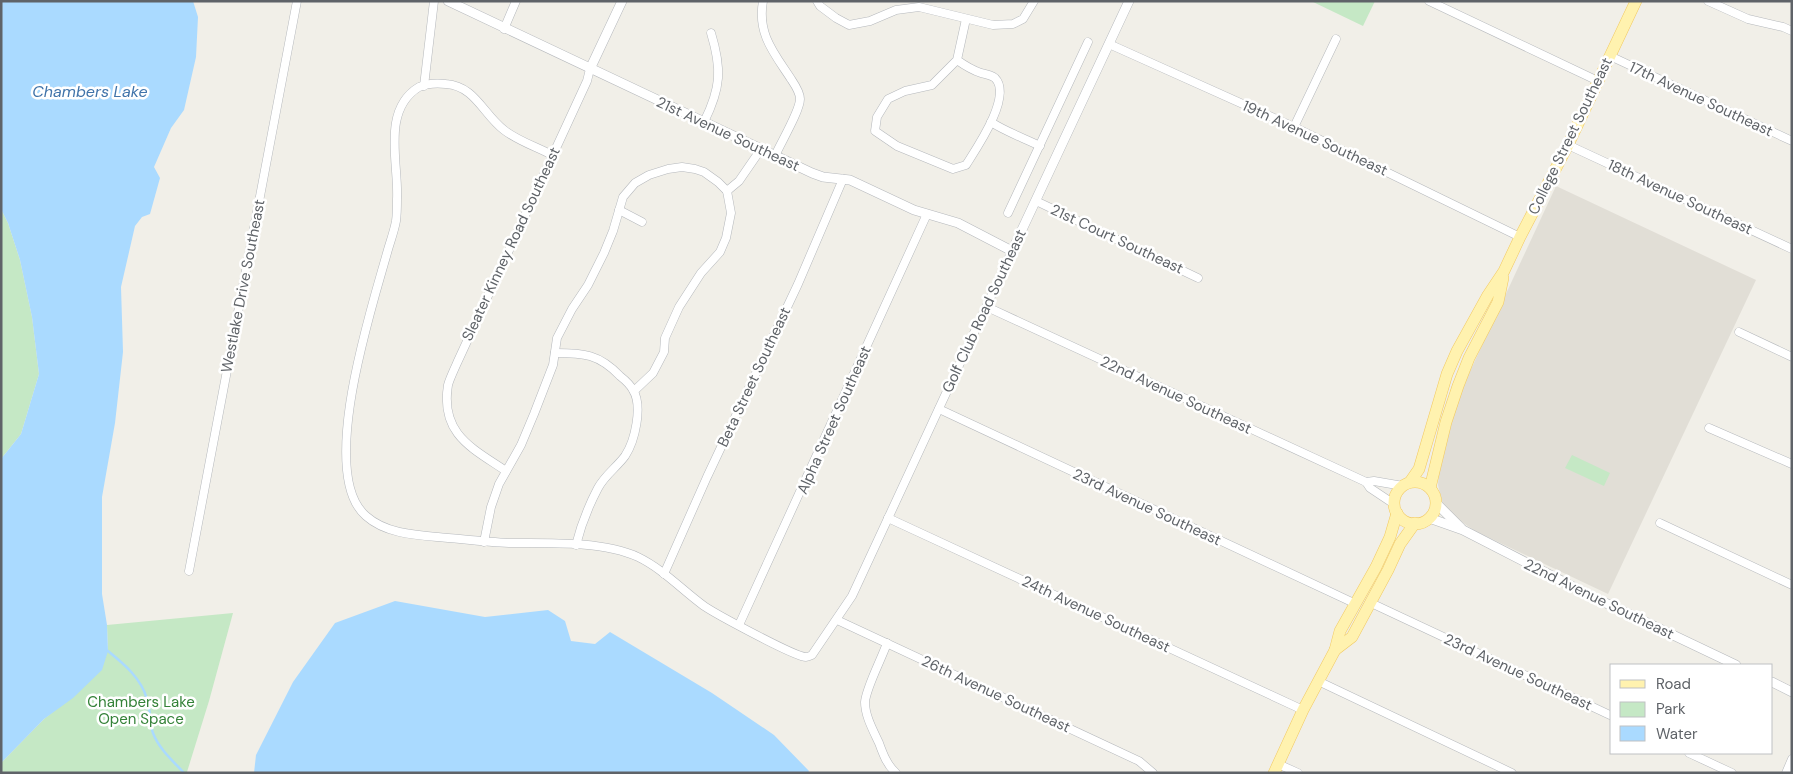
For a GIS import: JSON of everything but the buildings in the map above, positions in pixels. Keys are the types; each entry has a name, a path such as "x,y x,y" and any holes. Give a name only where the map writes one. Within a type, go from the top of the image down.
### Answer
{"main road":[{"name":"College Street Southeast","path":"1406,484 1419,469 1450,367 1484,303 1504,271 1520,236 1568,145 1636,1"},
{"name":"College Street Southeast","path":"1430,488 1446,422 1458,386 1468,358 1498,302 1504,271"},
{"path":"1276,768 1303,710 1335,650 1340,631 1390,537 1396,508 1395,497 1406,484 1420,482 1430,488 1435,497 1435,508 1429,518 1415,523 1408,522 1396,508"},
{"path":"1335,650 1352,637 1400,544 1415,523"}],"street":[{"name":"Westlake Drive Southeast","path":"189,571 297,1"},
{"path":"424,86 434,1"},
{"name":"21st Avenue Southeast","path":"448,1 775,156 823,177 850,180 927,214 958,223 1012,251"},
{"path":"504,29 516,1"},
{"name":"Sleater Kinney Road Southeast","path":"506,471 464,441 452,428 448,407 448,384 622,1"},
{"path":"763,1 762,24 766,39 797,88 800,97 797,110 775,156"},
{"path":"817,1 820,6 849,25 870,21 896,10 919,7 966,20 993,25 1013,24 1023,19 1034,1"},
{"name":"Golf Club Road Southeast","path":"739,625 791,652 806,657 812,655 852,596 1129,1"},
{"path":"1429,1 1598,81"},
{"path":"1708,1 1748,19 1792,31"},
{"path":"957,60 997,80 999,89 998,108 976,150 966,165 953,169 897,146 875,131 877,116 888,99 905,90 932,85 957,60 966,20"},
{"path":"704,122 710,110 719,81 717,53 711,33"},
{"path":"1294,127 1336,39"},
{"path":"1008,214 1088,42"},
{"name":"19th Avenue Southeast","path":"1109,44 1294,127 1520,236"},
{"name":"17th Avenue Southeast","path":"1610,56 1792,141"},
{"path":"552,155 504,130 478,100 465,89 453,84 433,83 419,88 408,96 400,109 395,123 398,196 396,222 355,377 345,452 349,486 364,515 379,525 395,531 484,542 613,548 630,554 646,561 703,605 739,625"},
{"path":"991,122 1040,146"},
{"name":"18th Avenue Southeast","path":"1568,145 1792,249"},
{"path":"727,191 739,181 761,149"},
{"path":"484,542 491,507 499,484 521,445 534,414 552,365 557,338 604,253 623,197 635,183 649,175 682,167 695,169 718,182 727,191 731,213 726,238 720,252 688,291 665,338 664,352 653,373 634,390"},
{"name":"Beta Street Southeast","path":"664,574 707,477 798,284 843,179"},
{"name":"21st Court Southeast","path":"1036,201 1198,278"},
{"path":"619,210 642,222"},
{"name":"Alpha Street Southeast","path":"739,625 927,214"},
{"name":"22nd Avenue Southeast","path":"987,307 1366,482 1370,488 1396,508"},
{"path":"1739,332 1792,357"},
{"path":"554,353 590,354 601,359 612,367 634,390 637,400 637,414 632,444 624,457 599,486 582,520 576,545"},
{"name":"23rd Avenue Southeast","path":"939,409 1356,604"},
{"path":"1709,428 1792,464"},
{"name":"22nd Avenue Southeast","path":"1366,482 1406,484"},
{"name":"22nd Avenue Southeast","path":"1436,503 1463,530"},
{"name":"24th Avenue Southeast","path":"888,518 1303,710"},
{"name":"22nd Avenue Southeast","path":"1429,518 1463,530 1591,596 1734,664"},
{"path":"1660,523 1792,585"},
{"name":"23rd Avenue Southeast","path":"1371,603 1610,715"},
{"name":"26th Avenue Southeast","path":"837,620 1139,761 1152,773"},
{"path":"888,643 868,689 865,701 868,718 878,742 889,766 896,773"},
{"path":"1318,681 1512,773"},
{"path":"1773,682 1792,692"},
{"path":"1691,754 1732,773"},
{"path":"1786,773 1792,759"},
{"path":"1276,768 1298,773"}],"shaded area":[{"path":"1556,186 1756,280 1608,594 1475,531 1456,518 1442,502 1438,485 1439,469 1459,395"}],"green space":[{"path":"1311,1 1375,1 1363,26"},
{"path":"1,209 8,223 20,260 32,317 39,374 21,434 1,459"},
{"path":"1572,455 1610,473 1604,486 1565,468"},
{"name":"Chambers Lake Open Space","path":"233,613 188,773 1,773 1,763 44,719 78,692 108,651 107,625"}],"water":[{"name":"Chambers Lake","path":"1,1 193,1 198,17 196,57 184,110 171,128 154,167 160,178 150,214 142,217 135,226 121,287 123,352 115,423 102,497 102,594 107,625 108,651 102,670 73,698 44,719 1,763 1,459 21,434 39,374 32,317 20,260 8,223 1,209"},
{"path":"395,601 485,617 548,610 565,621 571,641 595,644 610,632 712,693 774,735 809,771 808,773 254,773 256,755 293,682 335,623"}],"waterway":[{"path":"108,651 126,666 141,684 148,703 152,729 156,739 184,773"}]}
